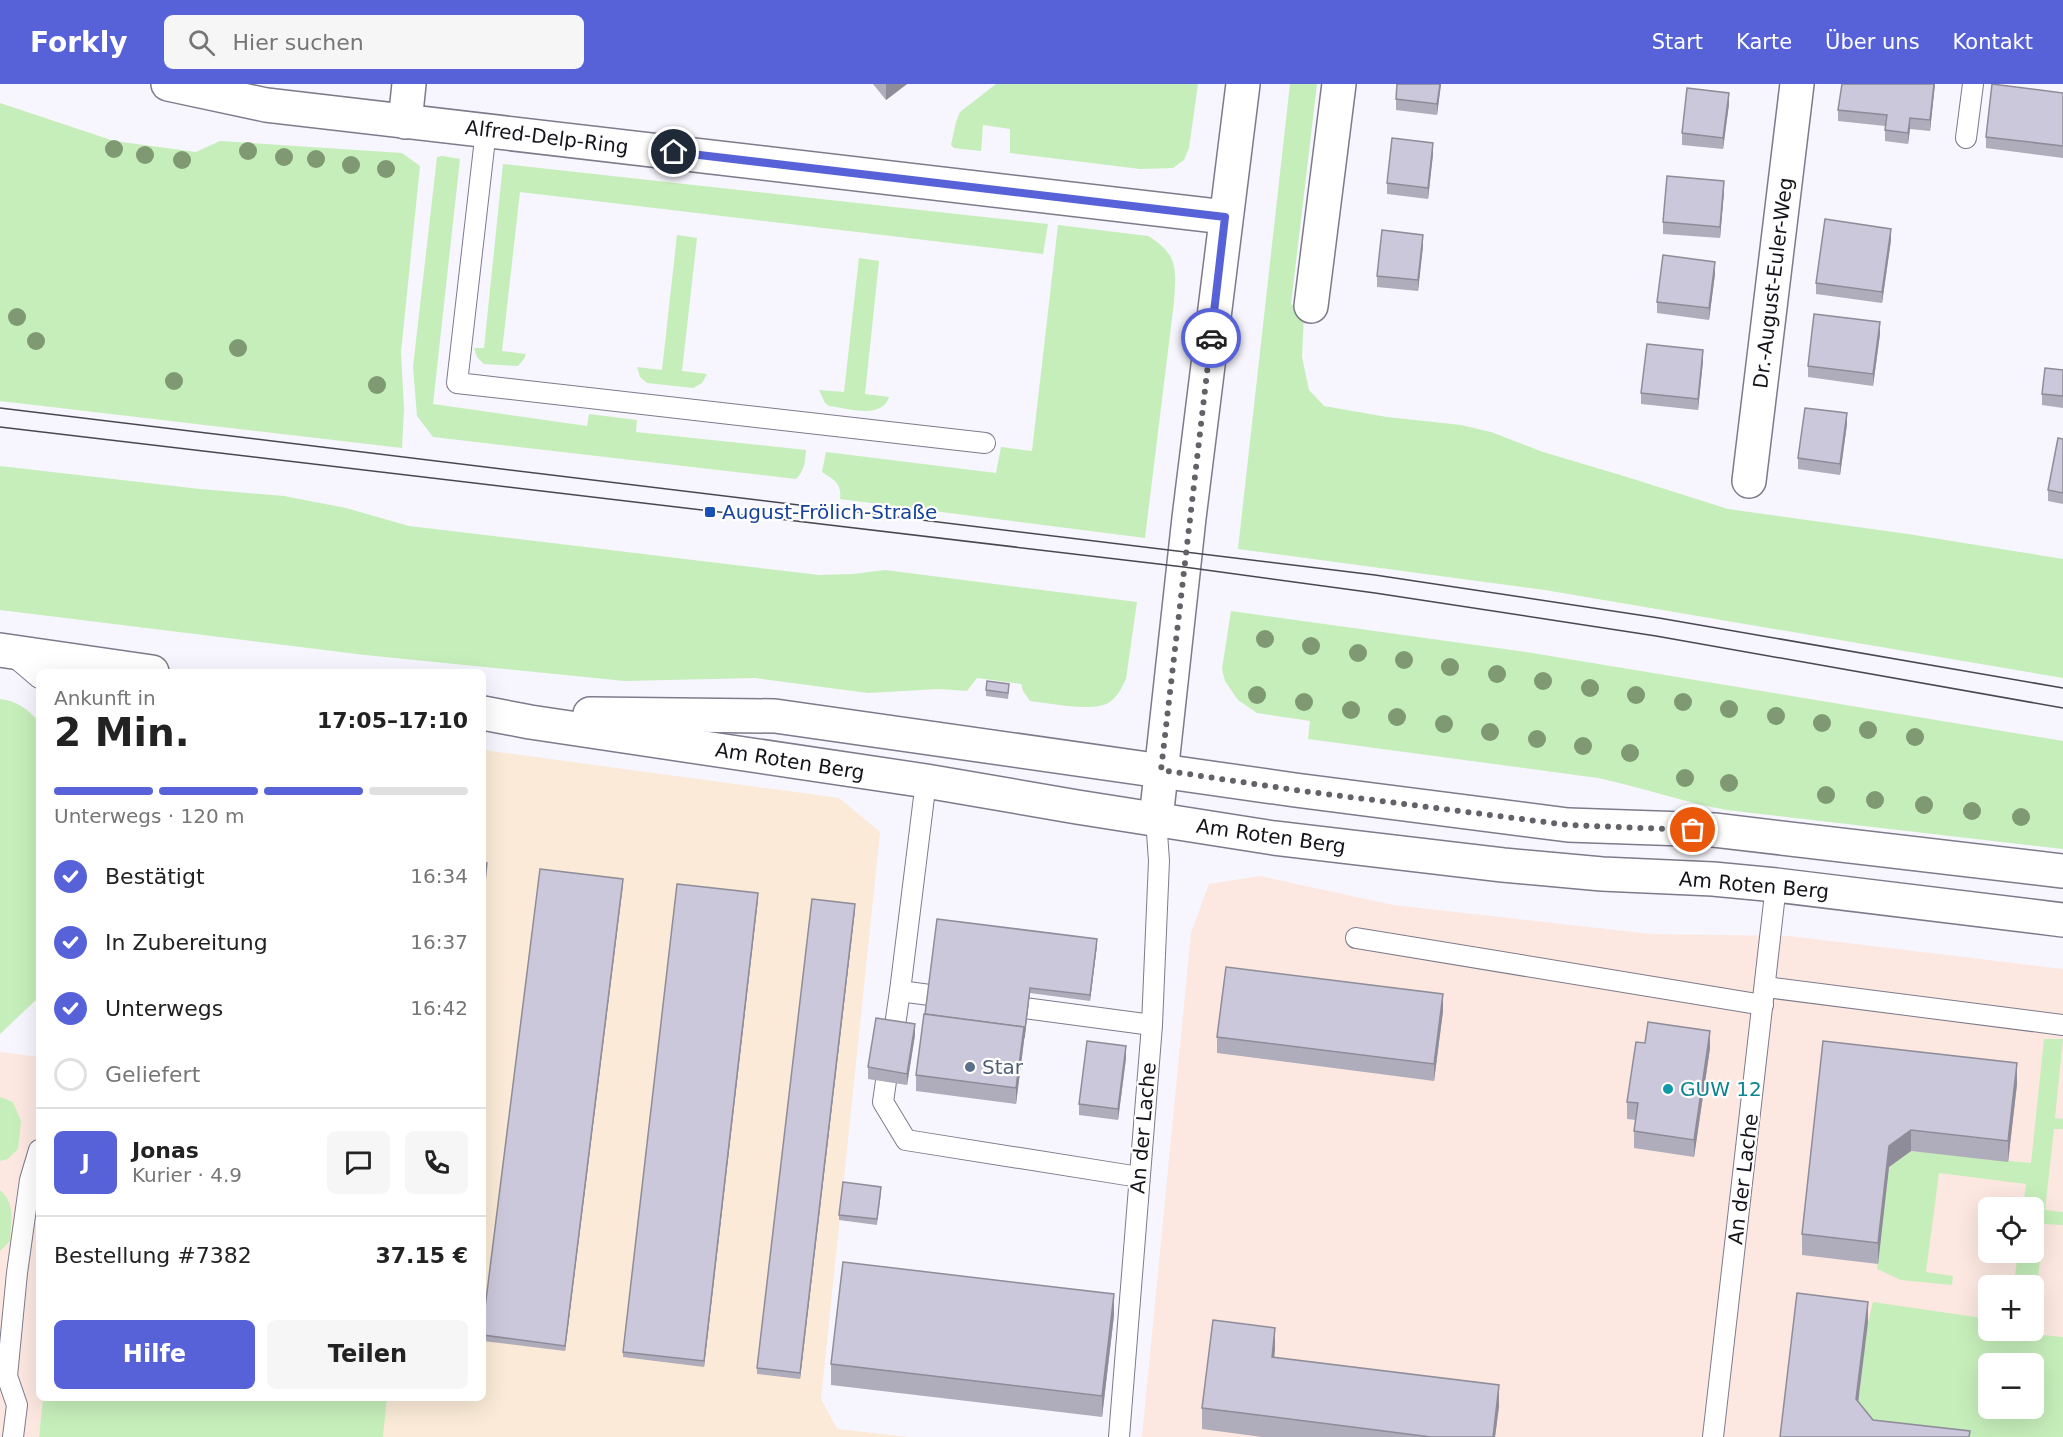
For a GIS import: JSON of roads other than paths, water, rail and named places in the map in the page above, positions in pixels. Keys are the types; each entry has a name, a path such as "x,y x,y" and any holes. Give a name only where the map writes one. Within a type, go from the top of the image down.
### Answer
{"main road":[{"name":"Alfred-Delp-Ring","path":"168,84 266,105 1225,217"},
{"path":"405,122 409,84"},
{"path":"1156,819 1225,217 1243,84"},
{"path":"1311,306 1339,84"},
{"name":"Dr.-August-Euler-Weg","path":"1749,481 1797,84"},
{"path":"4,650 132,669"},
{"name":"Am Roten Berg","path":"486,713 775,716 1295,790 1568,825 1714,830 2063,871"},
{"name":"Am Roten Berg","path":"486,714 926,781 1274,838 1503,865 1776,885 2063,920"}],"lane":[{"path":"1966,138 1973,84"},
{"path":"486,130 457,383 985,443"},
{"path":"4,650 36,676"},
{"path":"894,1032 926,781"},
{"name":"An der Lache","path":"1119,1437 1152,1025 1159,861 1156,819"},
{"name":"An der Lache","path":"1713,1437 1776,885"},
{"path":"1356,938 1765,996 2063,1025"},
{"path":"900,991 1152,1025"},
{"path":"886,1081 882,1102 906,1140 1139,1177"},
{"path":"13,1437 17,1405 7,1376 20,1250 30,1180 36,1160"}],"tram line":[{"path":"0,408 1375,575 1659,618 2063,688"},
{"path":"0,427 1184,567 1375,593 1656,636 2063,708"}],"place":[{"name":"August-Frölich-Straße","path":"710,512"},
{"name":"Star","path":"970,1067"},
{"name":"GUW 12","path":"1668,1089"}]}
